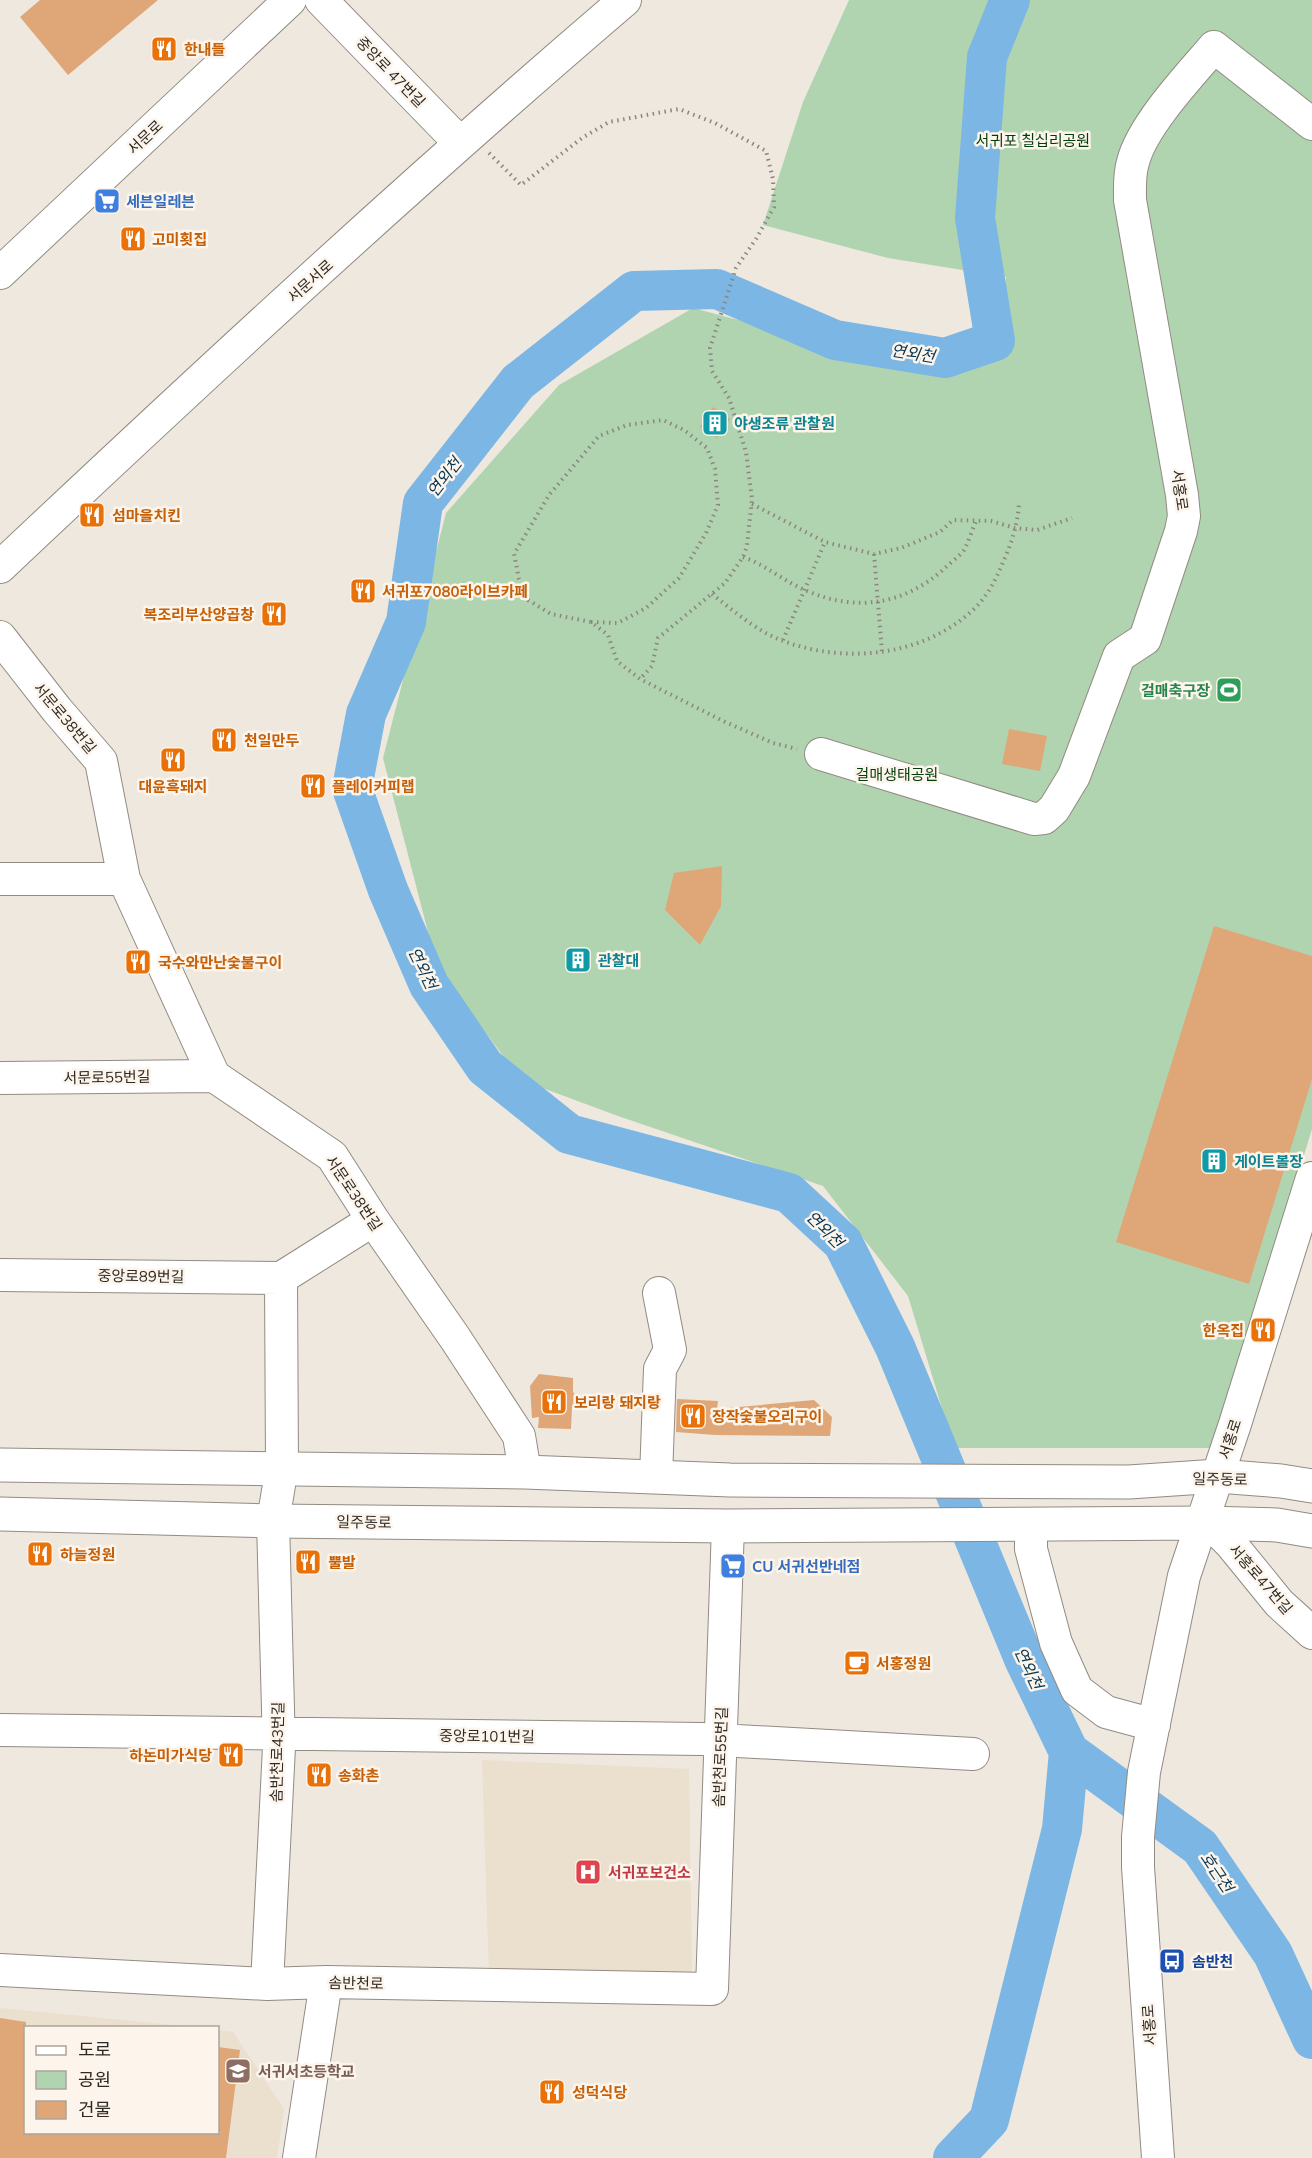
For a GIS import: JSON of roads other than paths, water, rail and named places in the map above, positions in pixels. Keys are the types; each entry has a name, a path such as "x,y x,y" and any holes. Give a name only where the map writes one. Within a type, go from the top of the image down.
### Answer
{"main road":[{"path":"0,1465 282,1467 656,1477"},
{"name":"일주동로","path":"656,1477 730,1480 1129,1482 1218,1476 1312,1486"},
{"name":"일주동로","path":"0,1514 273,1521 728,1526 1206,1523"},
{"path":"1206,1523 1277,1525 1312,1531"}],"street":[{"name":"서문로","path":"1,269 290,0"},
{"name":"중앙로 47번길","path":"321,0 465,139"},
{"name":"서문서로","path":"0,567 119,455 465,139 625,0"},
{"name":"서홍로","path":"821,754 1034,819 1044,818 1054,809 1074,776 1119,656 1145,639 1174,555 1184,516 1130,200 1130,177 1138,145 1171,97 1214,47 1312,124"},
{"name":"서문로38번길","path":"0,637 57,710 101,761 124,879 214,1076 332,1156 519,1436 525,1472"},
{"path":"0,879 124,879"},
{"name":"서문로55번길","path":"0,1078 214,1076"},
{"name":"서홍로","path":"1158,2158 1138,1837 1144,1772 1184,1576 1206,1523 1218,1476 1312,1179"},
{"path":"282,1467 282,1278 373,1220"},
{"name":"중앙로89번길","path":"0,1275 282,1278"},
{"path":"656,1477 660,1369 670,1350 659,1293"},
{"name":"솜반천로43번길","path":"267,1984 279,1733 273,1521 282,1467"},
{"name":"서홍로47번길","path":"1206,1523 1230,1544 1279,1603 1312,1633"},
{"path":"1031,1524 1031,1549 1056,1643 1077,1690 1106,1712 1154,1725"},
{"name":"솜반천로55번길","path":"712,1989 728,1526"},
{"name":"중앙로101번길","path":"0,1730 720,1740 973,1754"},
{"name":"솜반천로","path":"0,1970 267,1984 326,1982 712,1989"},
{"path":"299,2158 326,1982"}],"waterway":[{"name":"연외천","path":"953,2158 989,2120 1062,1829 1069,1752 1025,1661 895,1347 843,1243 789,1193 569,1134 485,1067 429,985 388,890 352,788 366,714 406,622 423,503 518,382 634,291 717,289 835,340 945,358 995,341 975,218 987,57 1010,0"},
{"name":"호근천","path":"1069,1752 1200,1847 1273,1954 1312,2039"}],"place":[{"name":"한내들","path":"164,49"},
{"name":"세븐일레븐","path":"107,201"},
{"name":"고미횟집","path":"133,239"},
{"name":"야생조류 관찰원","path":"715,423"},
{"name":"섬마을치킨","path":"92,515"},
{"name":"서귀포7080라이브카페","path":"363,591"},
{"name":"복조리부산양곱창","path":"274,614"},
{"name":"걸매축구장","path":"1229,690"},
{"name":"천일만두","path":"224,740"},
{"name":"대윤흑돼지","path":"173,760"},
{"name":"플레이커피랩","path":"313,786"},
{"name":"관찰대","path":"578,960"},
{"name":"국수와만난숯불구이","path":"138,962"},
{"name":"게이트볼장","path":"1214,1161"},
{"name":"한옥집","path":"1263,1330"},
{"name":"보리랑 돼지랑","path":"554,1402"},
{"name":"장작숯불오리구이","path":"693,1416"},
{"name":"하늘정원","path":"40,1554"},
{"name":"뿔발","path":"308,1562"},
{"name":"CU 서귀선반네점","path":"733,1566"},
{"name":"서홍정원","path":"857,1663"},
{"name":"하논미가식당","path":"231,1755"},
{"name":"송화촌","path":"319,1775"},
{"name":"서귀포보건소","path":"588,1872"},
{"name":"솜반천","path":"1172,1961"},
{"name":"서귀서초등학교","path":"238,2071"},
{"name":"성덕식당","path":"552,2092"}],"park label":[{"name":"서귀포 칠십리공원","path":"1033,140"},
{"name":"걸매생태공원","path":"897,774"}]}
